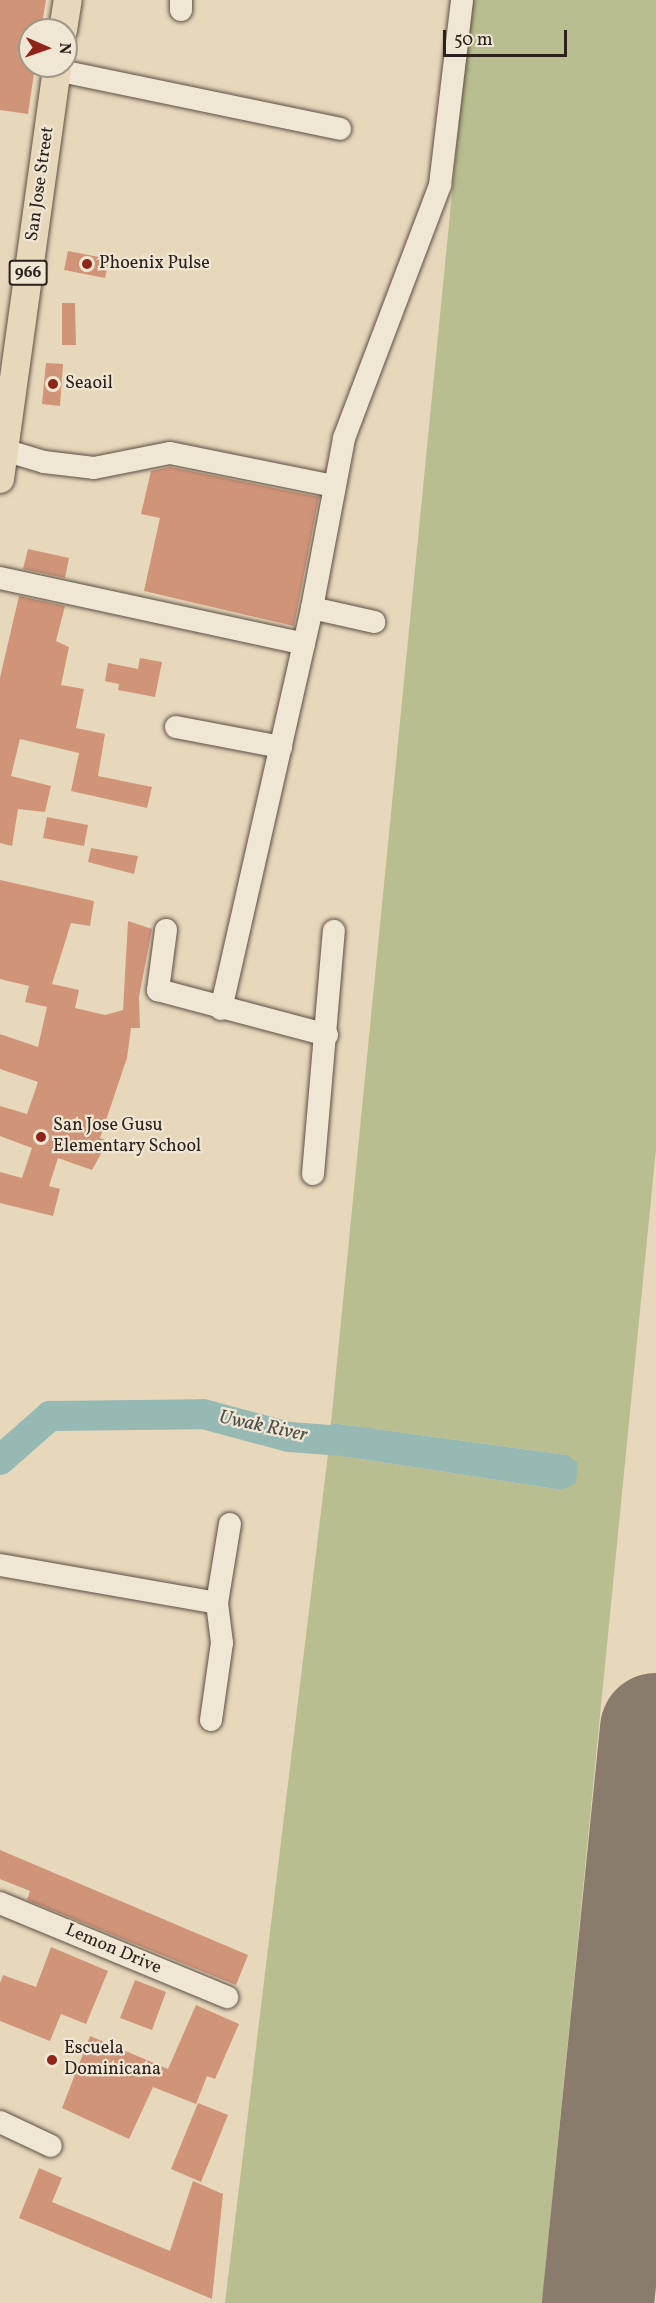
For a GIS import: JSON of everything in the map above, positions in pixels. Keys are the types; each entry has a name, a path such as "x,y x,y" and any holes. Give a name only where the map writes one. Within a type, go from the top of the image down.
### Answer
{"main road":[{"path":"65,18 68,0"},
{"name":"San Jose Street","path":"1,467 55,78"}],"street":[{"path":"221,1009 312,608 334,486 350,414 441,185 462,0"},
{"path":"78,73 340,129"},
{"path":"1,467 44,462 94,468 170,453 334,486"},
{"path":"0,578 304,644"},
{"path":"312,608 374,622"},
{"path":"176,727 281,747"},
{"path":"166,930 158,990 221,1009 327,1035"},
{"path":"313,1174 327,1035 334,931"},
{"path":"211,1720 222,1643 217,1603 230,1524"},
{"path":"0,1565 217,1603"},
{"name":"Lemon Drive","path":"0,1903 227,1997"},
{"path":"0,2122 51,2146"}],"green space":[{"path":"471,0 656,0 656,1149 542,2303 225,2303 328,1454 562,1490 567,1455 331,1423"}],"water":[{"path":"331,1423 567,1455 578,1463 576,1483 562,1490 328,1454"}],"building":[{"path":"0,0 46,0 43,18 18,18 18,78 33,78 28,114 0,110"},
{"name":"Phoenix Pulse","path":"68,251 109,259 105,278 64,270"},
{"path":"62,303 75,303 76,345 62,345"},
{"name":"Seaoil","path":"46,363 63,364 60,406 42,404"},
{"path":"170,467 319,497 294,626 144,591 160,518 141,514 151,471"},
{"path":"28,549 69,558 65,578 23,569"},
{"path":"19,596 65,606 56,641 69,647 61,685 84,689 76,728 105,734 98,776 152,787 147,808 71,791 79,753 20,739 11,776 51,786 45,812 18,809 12,846 0,843 0,678"},
{"path":"140,658 162,662 155,697 118,690 119,684 105,681 108,663 138,669"},
{"path":"47,817 88,825 84,846 43,838"},
{"path":"91,848 138,856 134,874 88,862"},
{"path":"0,880 94,901 90,926 71,923 52,984 79,990 75,1008 105,1015 123,1010 128,921 152,929 139,997 140,1028 131,1028 127,1058 100,1138 108,1141 92,1170 58,1158 49,1186 60,1189 53,1216 0,1203 0,1172 22,1178 32,1148 0,1136 0,1106 27,1114 38,1082 0,1069 0,1034 38,1047 47,1007 25,1002 29,986 0,979"},
{"path":"0,1850 248,1955 236,1985 27,1900 30,1891 0,1879"},
{"path":"51,1947 108,1971 86,2024 61,2014 50,2041 0,2021 0,1983 3,1975 36,1987"},
{"path":"135,1980 166,1992 152,2030 120,2018"},
{"path":"196,2005 239,2024 215,2079 207,2076 196,2104 153,2087 129,2139 62,2108 90,2036 168,2069"},
{"path":"198,2103 228,2115 201,2182 171,2169"},
{"path":"39,2168 62,2178 52,2202 170,2251 193,2181 223,2194 212,2299 19,2218"}],"waterway":[{"name":"Uwak River","path":"0,1460 50,1416 203,1414 289,1437 370,1443"}],"runway":[{"path":"598,2303 656,1729"}],"place":[{"name":"Phoenix Pulse","path":"87,264"},
{"name":"Seaoil","path":"53,384"},
{"name":"San Jose Gusu Elementary School","path":"41,1137"},
{"name":"Escuela Dominicana","path":"52,2060"}]}
